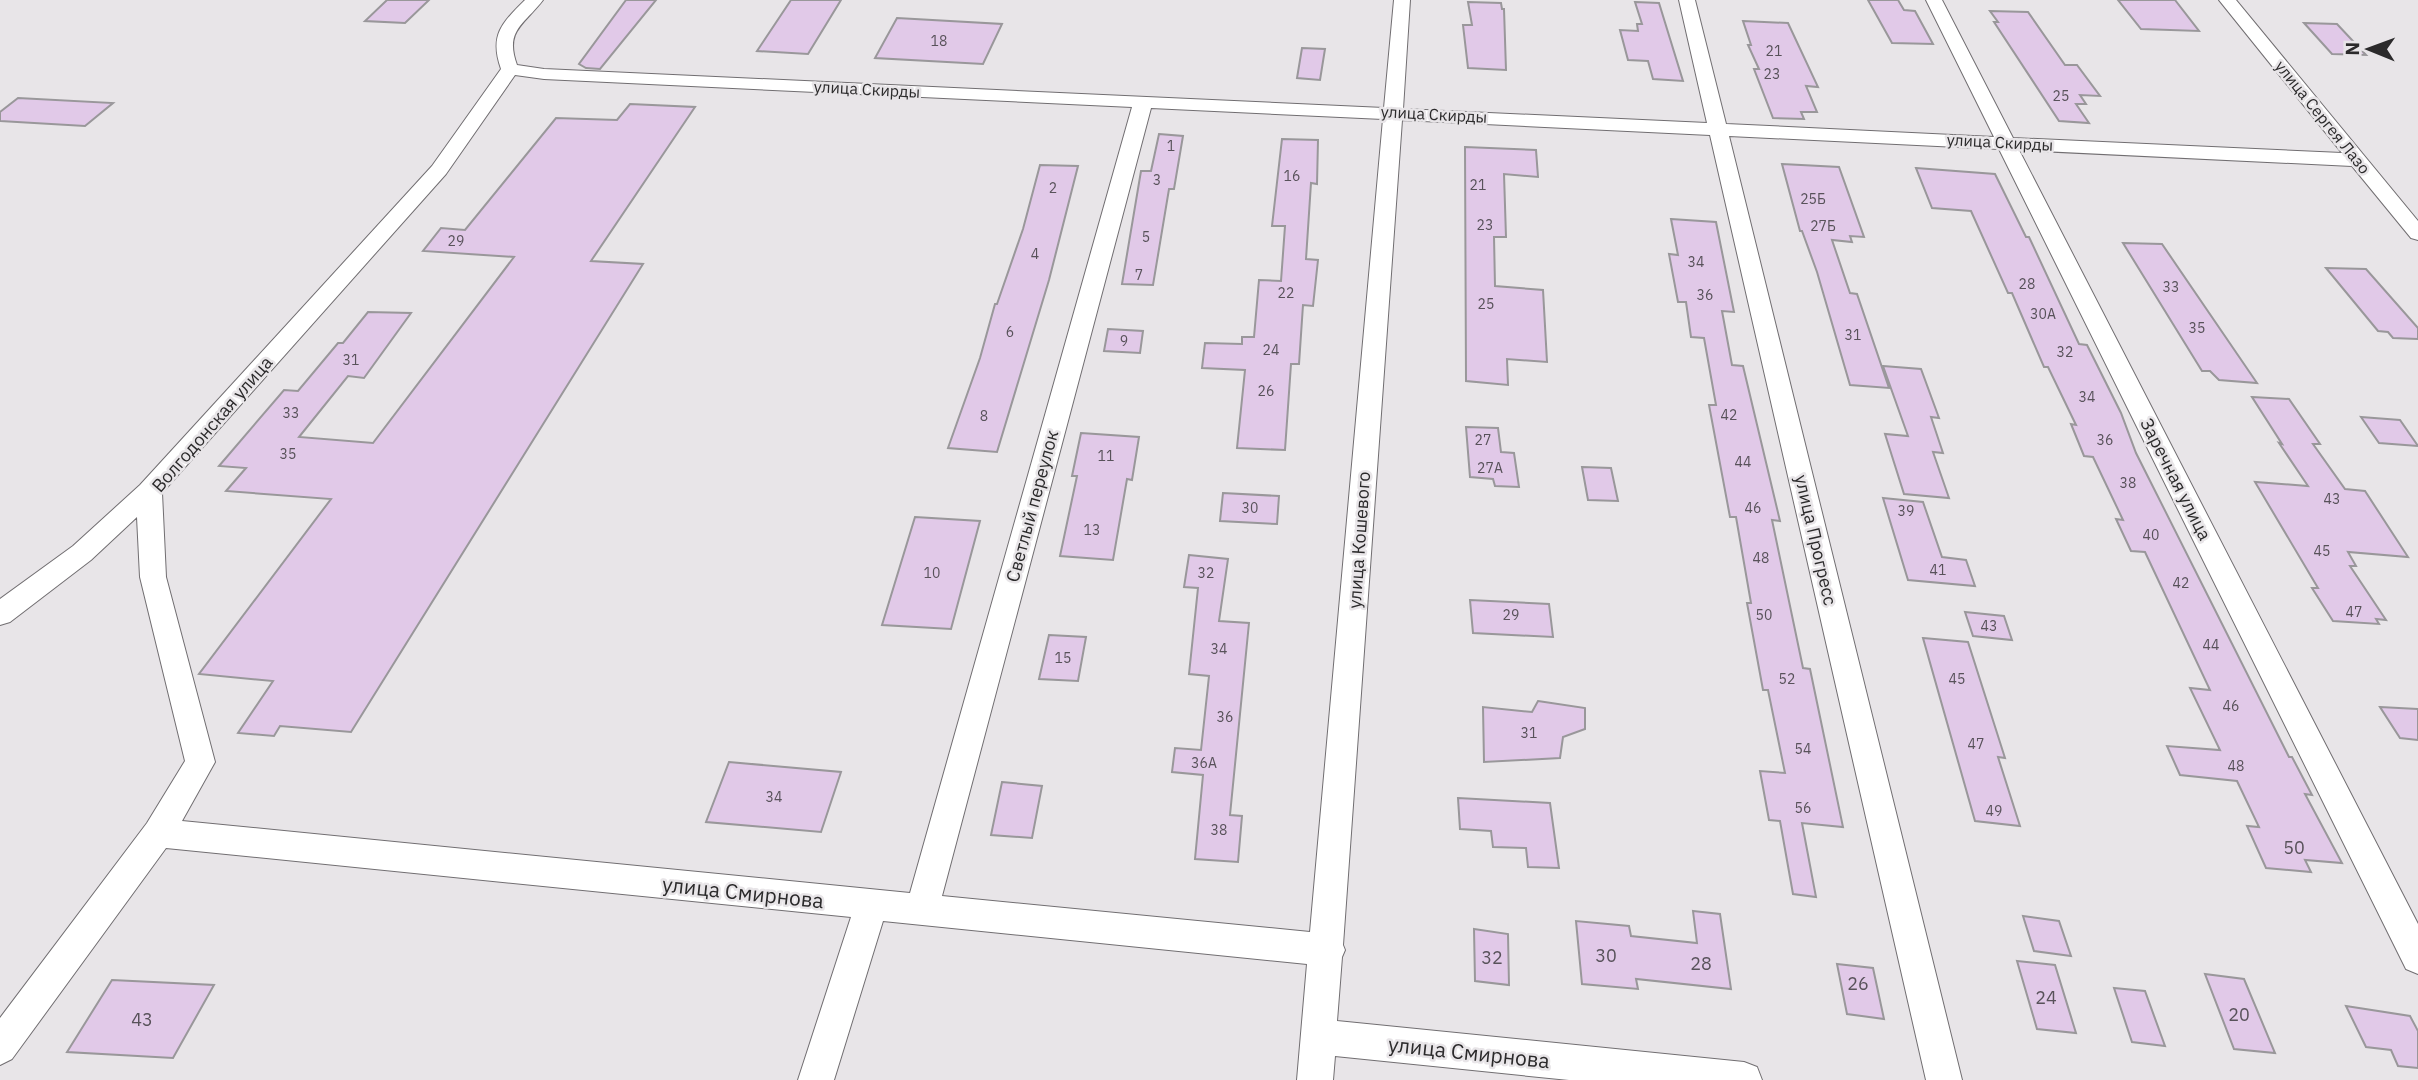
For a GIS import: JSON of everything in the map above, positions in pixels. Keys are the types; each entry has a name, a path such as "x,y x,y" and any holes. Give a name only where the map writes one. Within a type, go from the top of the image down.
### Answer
{"street":[{"path":"510,69 503,53 506,29 535,0"},
{"name":"улица Кошевого","path":"1315,1080 1328,950 1391,112 1402,0"},
{"name":"улица Прогресс","path":"1687,0 1944,1080"},
{"name":"Заречная улица","path":"1934,0 2418,958"},
{"name":"улица Сергея Лазо","path":"2227,0 2418,234"},
{"name":"улица Скирды","path":"510,69 544,74 1391,112 2358,160"},
{"name":"Волгодонская улица","path":"0,1047 158,833 200,762 153,577 149,491 439,170 510,69"},
{"name":"Светлый переулок","path":"922,910 1143,102"},
{"path":"0,614 82,553 149,491"},
{"name":"улица Смирнова","path":"158,833 1328,950"},
{"path":"816,1080 872,905"},
{"name":"улица Смирнова","path":"1319,1037 1744,1080"}],"building":[{"path":"387,0 429,0 405,23 365,21"},
{"path":"626,0 656,0 600,69 586,68 579,64"},
{"path":"791,0 841,0 808,54 757,51"},
{"path":"1868,0 1898,0 1904,10 1915,11 1933,44 1892,43"},
{"path":"2118,0 2175,0 2199,31 2141,29"},
{"path":"1468,2 1501,3 1504,9 1506,70 1468,68 1463,25 1472,25"},
{"path":"1635,2 1659,3 1683,81 1653,79 1648,61 1628,60 1620,30 1638,31 1637,24 1642,24"},
{"path":"1990,11 2028,12 2065,65 2077,65 2100,96 2080,95 2086,104 2076,104 2089,123 2059,121 1994,22 1998,22"},
{"path":"897,18 1002,24 983,64 875,58"},
{"path":"1743,21 1788,23 1818,87 1806,86 1817,112 1801,112 1804,119 1773,118 1754,69 1759,69 1748,45 1751,45"},
{"path":"2304,23 2337,24 2366,55 2332,54"},
{"path":"1302,48 1325,49 1320,80 1297,78"},
{"path":"18,98 113,103 85,126 0,121 0,112"},
{"path":"630,104 695,107 591,261 643,264 351,732 280,726 274,736 238,733 273,681 199,674 331,499 226,491 246,468 219,466 284,390 298,391 368,312 411,313 364,378 348,376 299,437 373,443 514,257 423,251 441,228 465,230 556,118 617,120"},
{"path":"1159,134 1183,136 1174,189 1169,189 1153,285 1122,284 1141,171 1151,171"},
{"path":"1282,139 1318,140 1317,184 1311,183 1306,259 1318,260 1313,306 1303,305 1299,364 1291,364 1285,450 1237,448 1245,370 1202,368 1205,343 1242,344 1242,337 1254,337 1259,280 1281,281 1285,226 1272,226"},
{"path":"1465,147 1536,150 1538,177 1504,174 1506,237 1494,237 1495,286 1543,290 1547,362 1507,359 1508,385 1466,381"},
{"path":"1782,164 1839,167 1864,237 1850,236 1852,242 1832,240 1850,293 1857,294 1889,388 1850,385 1817,272 1800,231"},
{"path":"1040,165 1078,166 1049,280 997,452 948,448 980,358 995,304 1023,229"},
{"path":"1916,168 1995,174 2026,237 2029,237 2079,344 2087,345 2121,413 2136,453 2289,757 2292,757 2312,795 2305,794 2342,863 2305,860 2311,872 2266,868 2247,826 2259,827 2237,781 2180,775 2167,746 2220,750 2190,688 2210,690 2145,552 2131,551 2116,519 2123,520 2093,457 2084,456 2071,424 2076,425 2048,367 2044,367 2012,293 2008,293 1971,211 1932,208"},
{"path":"1671,219 1716,222 1734,312 1722,311 1732,365 1743,366 1780,521 1772,520 1803,668 1810,669 1843,827 1802,823 1816,897 1793,894 1780,821 1769,820 1760,771 1785,773 1768,690 1763,690 1747,603 1751,603 1736,517 1730,517 1709,405 1716,405 1704,338 1691,337 1686,302 1678,302 1669,254 1678,255"},
{"path":"2123,243 2162,244 2257,383 2219,380 2210,371 2202,371"},
{"path":"2326,268 2366,269 2418,328 2418,339 2393,338 2388,332 2378,331"},
{"path":"1108,329 1143,331 1140,353 1104,351"},
{"path":"1883,366 1921,369 1939,418 1931,417 1943,453 1933,452 1949,498 1904,494 1885,434 1908,436"},
{"path":"2252,397 2289,399 2320,444 2313,444 2345,489 2365,491 2408,557 2348,552 2356,566 2350,566 2386,620 2376,619 2379,624 2333,621 2312,588 2318,588 2255,482 2308,486"},
{"path":"2361,417 2400,420 2418,446 2379,443"},
{"path":"1466,427 1498,428 1501,452 1514,453 1519,487 1495,486 1493,479 1470,477"},
{"path":"1081,433 1139,437 1132,480 1127,479 1113,560 1060,556 1077,476 1072,476"},
{"path":"1582,467 1611,468 1618,501 1588,500"},
{"path":"1223,493 1279,496 1277,524 1220,521"},
{"path":"1883,498 1923,502 1942,557 1966,560 1975,586 1908,580"},
{"path":"915,517 980,521 951,629 882,625"},
{"path":"1189,555 1228,559 1219,621 1249,623 1230,815 1242,816 1238,862 1195,859 1203,775 1172,772 1175,748 1201,750 1209,676 1189,674 1198,588 1184,587"},
{"path":"1470,600 1549,604 1553,637 1473,633"},
{"path":"1965,612 2004,616 2012,640 1973,636"},
{"path":"1049,635 1086,637 1078,681 1039,679"},
{"path":"1923,638 1968,642 2005,758 1998,757 2020,826 1975,821"},
{"path":"1538,701 1585,708 1585,729 1563,737 1560,758 1484,762 1483,707 1532,712"},
{"path":"2380,707 2418,709 2418,740 2400,738"},
{"path":"729,762 841,772 821,832 706,822"},
{"path":"1002,782 1042,786 1032,838 991,835"},
{"path":"1458,798 1550,803 1559,868 1528,867 1526,848 1493,847 1491,831 1460,829"},
{"path":"1693,911 1720,914 1731,989 1636,979 1638,989 1582,984 1576,921 1629,926 1631,936 1697,943"},
{"path":"2023,916 2059,921 2071,956 2034,951"},
{"path":"1474,929 1508,934 1509,985 1475,981"},
{"path":"2017,961 2055,965 2076,1033 2037,1029"},
{"path":"1837,964 1873,968 1884,1019 1847,1014"},
{"path":"2205,974 2244,979 2275,1053 2234,1049"},
{"path":"112,980 214,985 173,1058 67,1052"},
{"path":"2114,988 2145,991 2165,1046 2132,1042"},
{"path":"2346,1006 2410,1016 2418,1031 2418,1068 2398,1066 2391,1050 2366,1047"}]}
